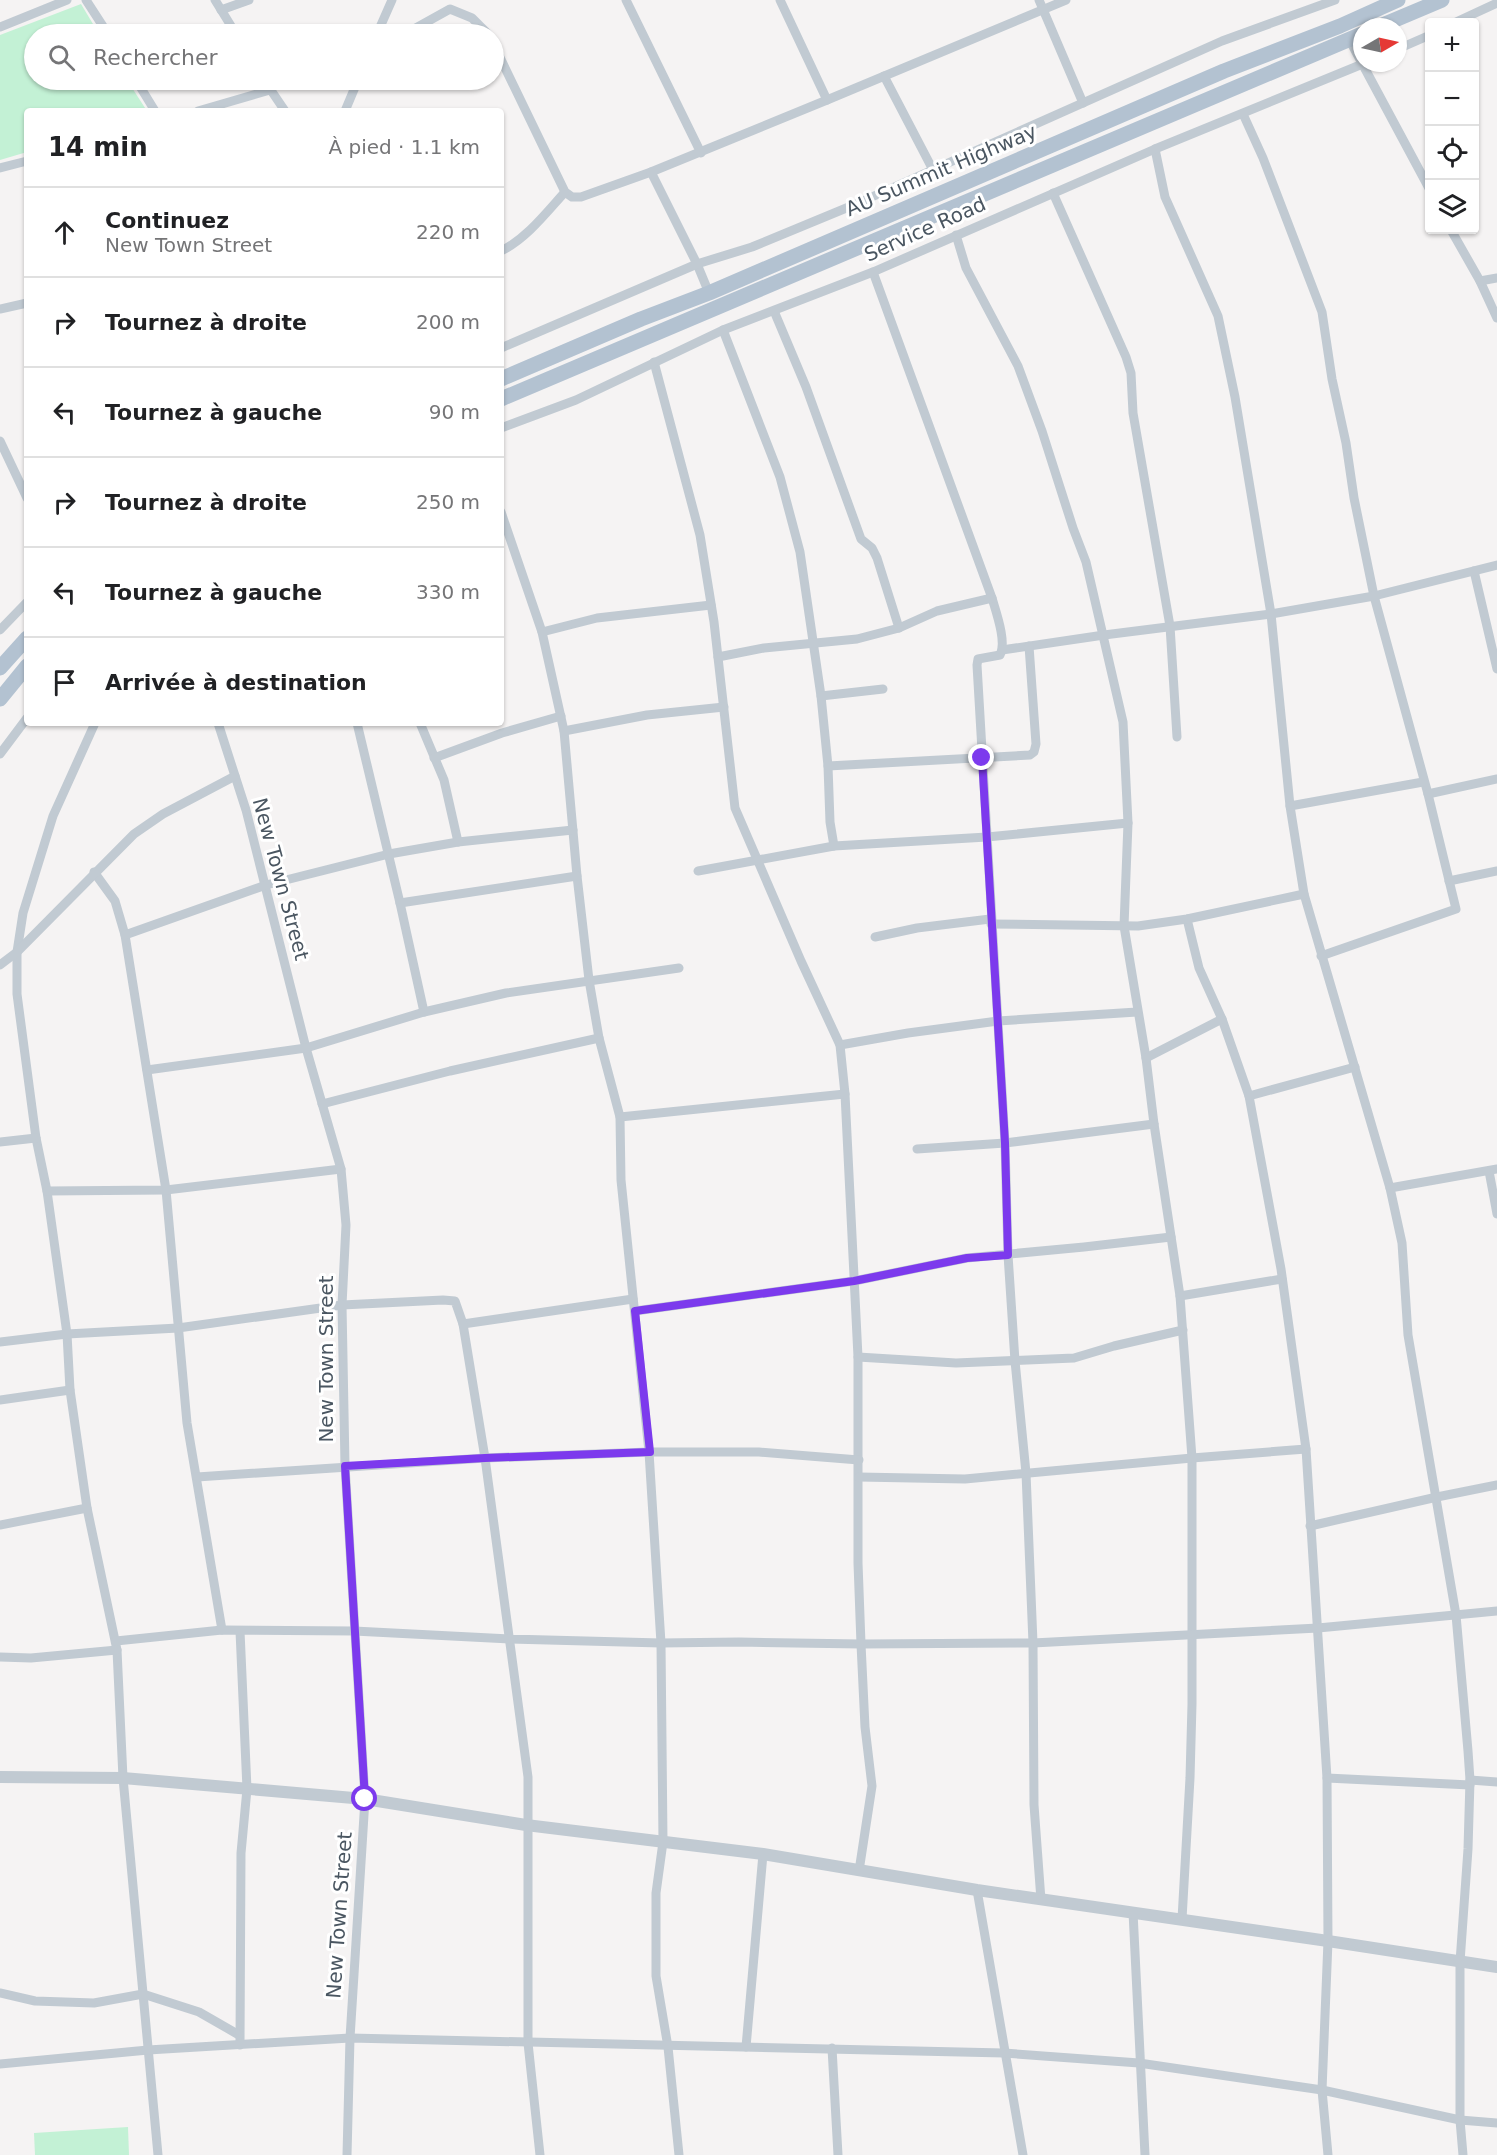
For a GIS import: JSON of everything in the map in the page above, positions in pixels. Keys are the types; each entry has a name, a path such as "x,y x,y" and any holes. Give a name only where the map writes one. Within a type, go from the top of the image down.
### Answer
{"main road":[{"name":"AU Summit Highway","path":"504,377 709,292 1202,80 1340,26 1398,0"},
{"path":"1399,18 1442,0"},
{"name":"AU Summit Highway","path":"504,398 1353,37"},
{"path":"0,668 24,642"},
{"path":"0,699 24,670"}],"street":[{"path":"0,27 67,0"},
{"path":"86,0 102,24"},
{"path":"215,0 230,24"},
{"path":"221,10 249,0"},
{"path":"381,24 392,0"},
{"path":"626,0 701,153"},
{"path":"780,0 827,100"},
{"path":"504,66 565,192 572,197 581,197 701,153 884,76 1041,5 1066,0"},
{"path":"504,347 697,264 752,247 933,170 1222,40 1335,0"},
{"path":"1465,18 1497,3"},
{"path":"421,24 452,5 478,24"},
{"path":"1041,5 1083,103"},
{"path":"1407,45 1425,37"},
{"name":"Service Road","path":"504,427 576,400 723,330 873,272 1155,149 1353,68"},
{"path":"1367,72 1425,181"},
{"path":"884,76 933,170"},
{"path":"142,90 153,108"},
{"path":"208,108 270,90 283,108"},
{"path":"346,108 354,90"},
{"path":"1243,114 1263,158 1322,312 1332,379 1374,596 1428,794 1456,909 1322,956"},
{"path":"1155,149 1165,197 1218,316 1235,397 1271,614 1290,806 1305,894 1390,1188 1402,1243 1408,1335 1456,1615 1470,1782 1460,1962 1460,2120 1463,2155"},
{"path":"0,168 24,161"},
{"path":"651,172 709,292"},
{"path":"504,250 525,234 565,192"},
{"path":"1053,193 1131,373 1133,413 1170,626 1177,737"},
{"path":"1453,234 1480,281 1497,318"},
{"path":"956,235 966,268 1018,366 1086,562 1123,722 1128,823 1124,926 1146,1058 1180,1296 1192,1458 1190,1778 1182,1919"},
{"path":"873,272 992,598 999,623 1002,650 1000,655 978,658 1005,1143 1008,1255 1026,1473 1033,1643 1034,1805 1041,1900"},
{"path":"1480,281 1497,278"},
{"path":"0,309 24,304"},
{"path":"774,310 806,387 861,539 872,548 877,558 899,628"},
{"path":"723,330 780,477 800,552 822,696 830,822 834,846"},
{"path":"654,362 700,535 718,657 735,808 840,1045 845,1094 858,1357 858,1563 861,1644 865,1727 872,1786 859,1871"},
{"path":"0,441 24,492"},
{"path":"504,521 542,632 564,731 589,980 599,1038 620,1117 621,1180 650,1452 661,1643 663,1842 656,1893 656,1976 668,2047 679,2155"},
{"path":"1002,650 1271,614 1374,596 1497,565"},
{"path":"1474,571 1497,667"},
{"path":"718,657 764,648 857,639 899,628 937,611 992,598"},
{"path":"0,630 24,605"},
{"path":"542,632 597,618 711,605"},
{"path":"828,766 1030,755 1036,749 1029,646"},
{"path":"822,696 883,689"},
{"path":"564,731 647,715 724,707"},
{"path":"434,758 502,733 561,716"},
{"path":"0,754 24,722"},
{"path":"94,726 53,816 23,913 17,952 17,994 36,1138 67,1334 70,1389 87,1508 117,1645 123,1778 158,2155"},
{"name":"New Town Street","path":"219,726 266,885 306,1048 341,1169 346,1226 342,1305 345,1466 365,1799 350,2038 347,2155"},
{"path":"358,726 424,1012"},
{"path":"421,726 444,780 458,842"},
{"path":"0,965 17,952 134,834 163,814 235,776"},
{"path":"1428,794 1497,779"},
{"path":"1290,806 1423,782"},
{"path":"698,871 834,846 987,837 1128,823"},
{"path":"125,935 266,885 389,854 458,842 573,830"},
{"path":"1449,881 1497,871"},
{"path":"94,872 115,901 125,935 166,1190 187,1423 222,1630"},
{"path":"400,903 577,876"},
{"path":"875,937 917,928 991,922 1138,926 1187,919 1305,894"},
{"path":"1187,919 1199,968 1222,1019 1249,1096 1282,1279 1306,1449 1327,1778 1328,1941 1322,2090 1328,2155"},
{"path":"147,1070 306,1048 424,1012 506,993 679,968"},
{"path":"840,1045 998,1021 1137,1012"},
{"path":"1146,1058 1222,1019"},
{"path":"322,1104 450,1071 599,1038"},
{"path":"1249,1096 1355,1067"},
{"path":"620,1117 845,1094"},
{"path":"917,1149 1005,1143 1154,1124"},
{"path":"0,1142 36,1138"},
{"path":"46,1191 166,1190 341,1169"},
{"path":"1390,1188 1493,1170 1497,1214"},
{"path":"635,1311 854,1281 967,1258 1171,1237"},
{"path":"1180,1296 1282,1279"},
{"path":"464,1323 633,1299"},
{"path":"0,1342 67,1334 178,1328 342,1305 455,1301 464,1323 485,1458 528,1777 526,1825 528,2043 540,2155"},
{"path":"858,1357 956,1363 1074,1358 1183,1330"},
{"path":"0,1400 70,1389"},
{"path":"859,1477 965,1479 1306,1449"},
{"path":"197,1477 485,1458 650,1452 759,1452 859,1460"},
{"path":"1310,1526 1497,1485"},
{"path":"0,1525 87,1508"},
{"path":"0,1657 31,1658 222,1630 354,1630 510,1640 661,1643 1033,1643 1318,1628 1497,1611"},
{"path":"239,2040 241,1853 247,1789 240,1631"},
{"path":"0,1778 123,1778 365,1799 526,1825 763,1854 1041,1900 1497,1967"},
{"path":"1327,1778 1497,1782"},
{"path":"746,2047 763,1854"},
{"path":"977,1890 1023,2155"},
{"path":"1133,1912 1145,2155"},
{"path":"0,1993 35,2001 94,2003 143,1994 199,2012 239,2040"},
{"path":"0,2064 239,2040 350,2038 1004,2053 1139,2063 1322,2090 1460,2120 1497,2123"},
{"path":"832,2048 838,2155"}],"green space":[{"path":"81,4 93,24 29,24"},
{"path":"24,26 24,90 133,90 145,108 24,108 24,153 0,160 0,35"},
{"path":"128,2127 129,2155 35,2155 34,2133"}],"route":[{"path":"365,1799 345,1466 650,1452 635,1311 854,1281 967,1258 1008,1255 1005,1143 982,758"}]}
